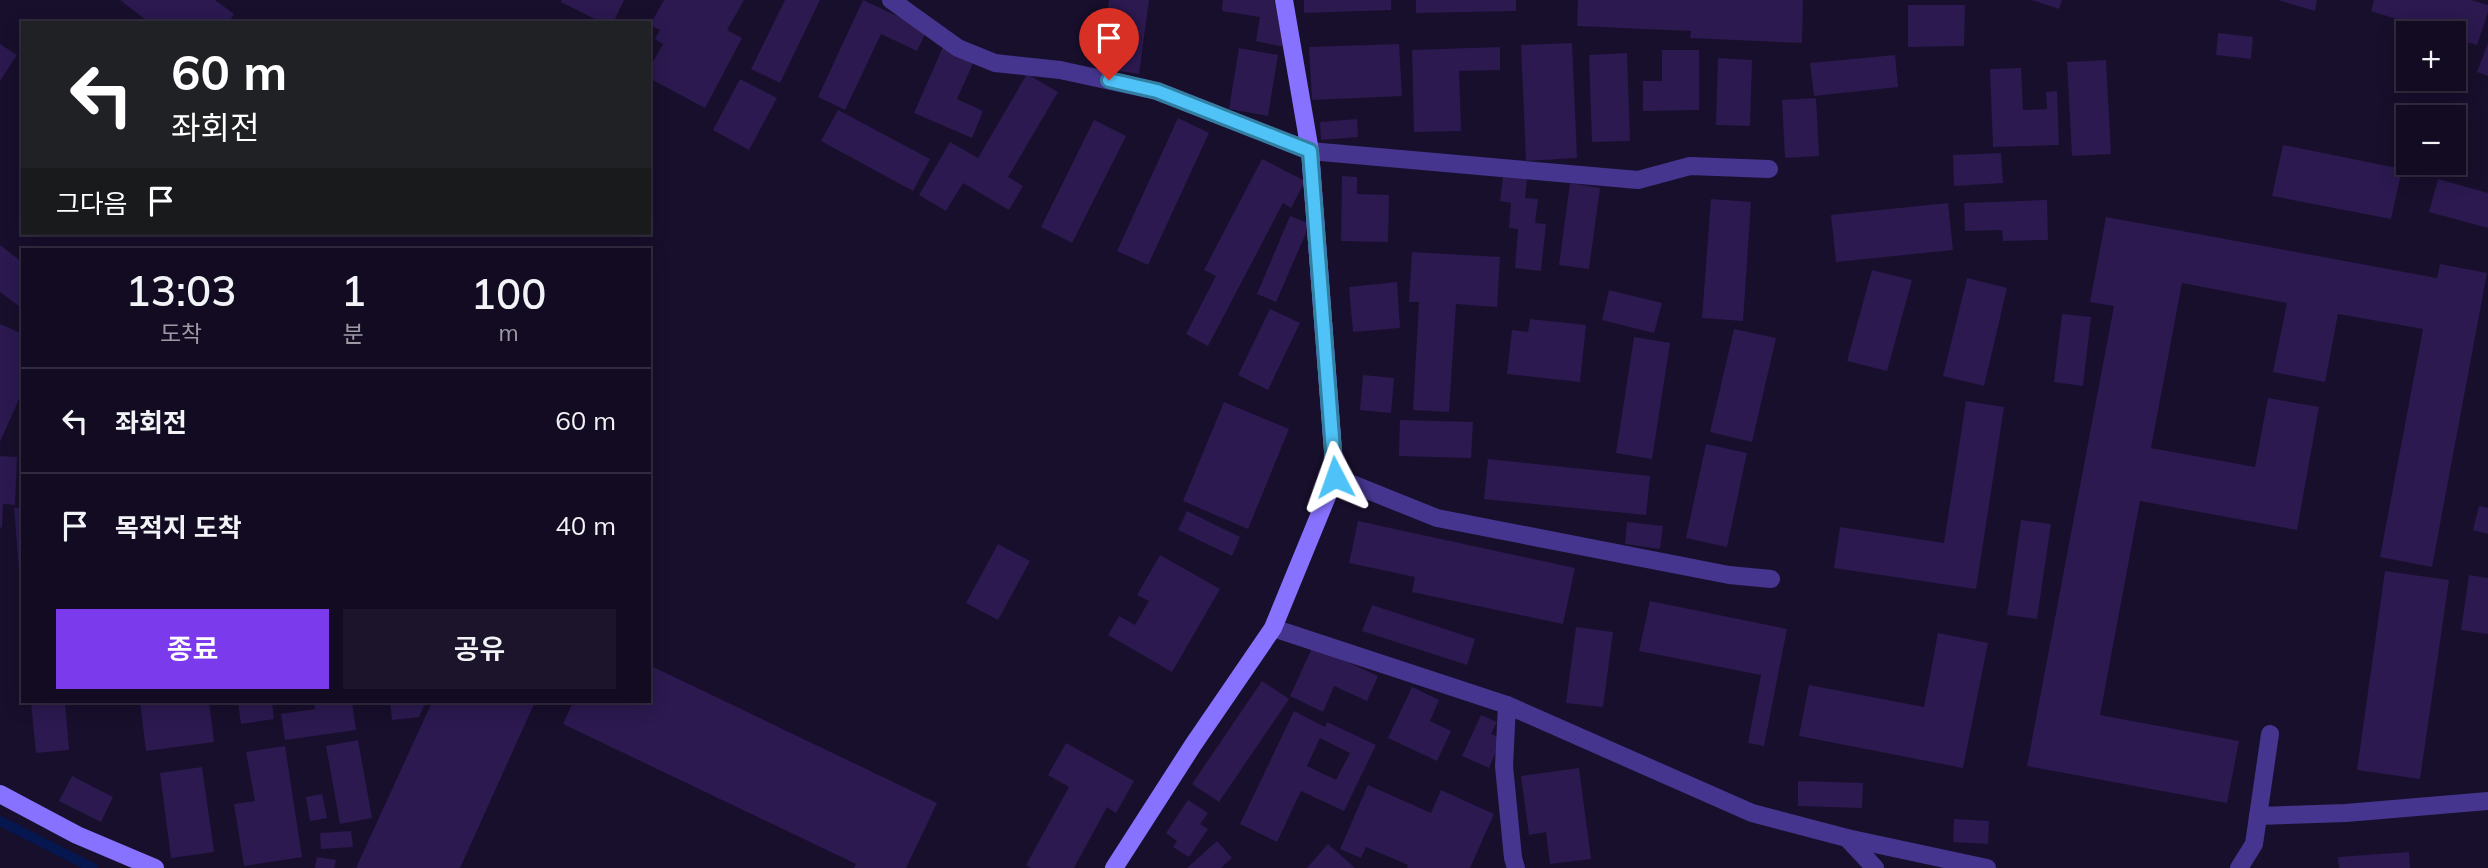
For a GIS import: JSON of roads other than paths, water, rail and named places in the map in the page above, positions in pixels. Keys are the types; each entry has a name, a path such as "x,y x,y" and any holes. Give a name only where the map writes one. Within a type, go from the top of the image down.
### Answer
{"street":[{"path":"891,0 958,48 995,63 1060,70 1157,91 1310,151 1638,180 1690,166 1769,169"},
{"path":"1114,868 1273,628 1335,477 1310,151 1284,0"},
{"path":"1335,477 1437,518 1729,575 1771,579"},
{"path":"1273,628 1507,705 1752,813 1847,838 1987,868"},
{"path":"1507,705 1504,766 1516,868"},
{"path":"2239,868 2254,844 2270,734"},
{"path":"0,794 77,835 155,868"},
{"path":"2258,816 2346,813 2488,801"},
{"path":"1847,838 1875,868"}],"waterway":[{"path":"0,821 93,868"}]}
